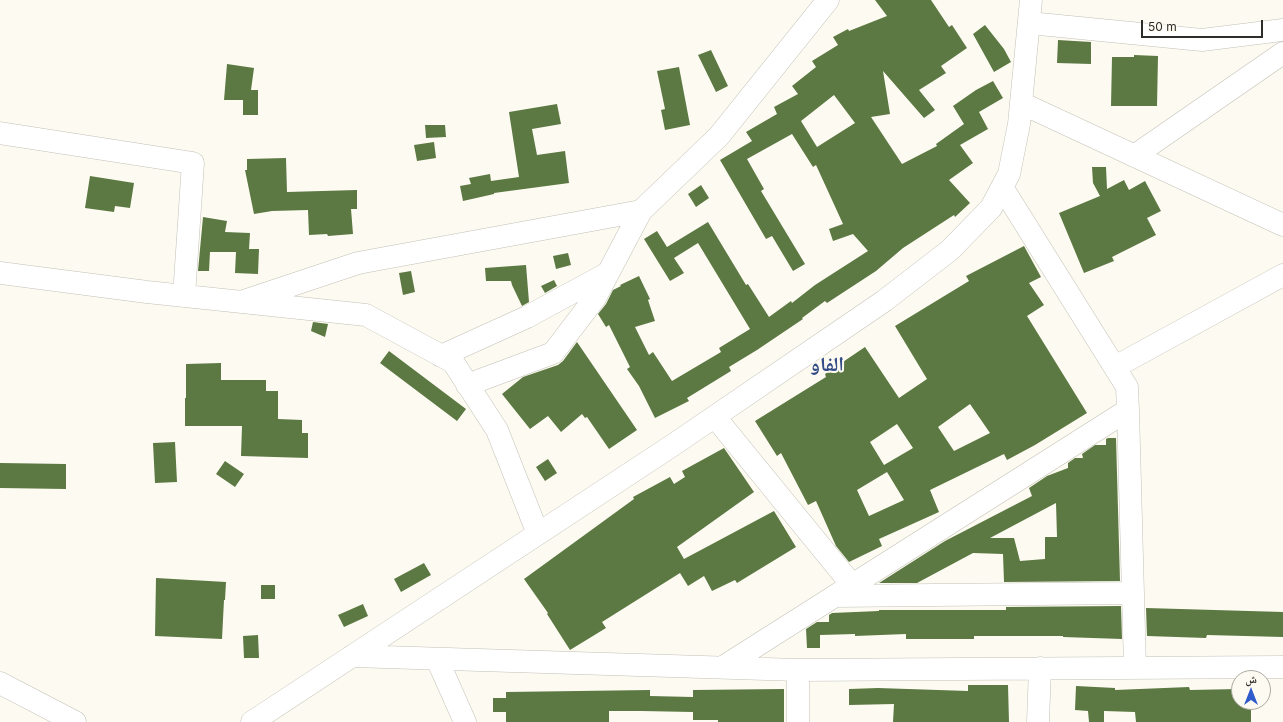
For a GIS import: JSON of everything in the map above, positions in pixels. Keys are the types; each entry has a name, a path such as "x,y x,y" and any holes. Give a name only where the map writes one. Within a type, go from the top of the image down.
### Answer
{"street":[{"path":"468,385 553,353 595,298 641,212 719,136 828,0"},
{"path":"252,722 715,417 894,293 950,250 991,208 1009,174 1019,124 1031,0"},
{"path":"1029,23 1202,40 1283,30"},
{"path":"1134,156 1283,53"},
{"path":"1021,103 1283,224"},
{"path":"0,134 193,162 184,296"},
{"path":"1002,187 1127,387 1135,668"},
{"path":"241,302 358,263 641,212"},
{"path":"441,356 527,317 608,272"},
{"path":"0,273 184,296 366,314 453,362 497,430 538,534"},
{"path":"1114,368 1283,275"},
{"path":"723,667 1128,410"},
{"path":"715,417 844,591"},
{"path":"844,591 1133,593"},
{"path":"352,656 798,670 1283,667"},
{"path":"437,659 464,722"},
{"path":"1038,722 1040,668"},
{"path":"798,670 798,722"},
{"path":"0,683 74,722"}],"building":[{"path":"875,0 931,0 949,27 952,25 967,48 941,66 946,73 919,90 935,110 924,118 883,71 890,114 871,117 902,164 937,146 936,144 964,124 953,106 976,90 993,81 1003,98 979,112 988,129 960,145 973,163 949,180 970,203 955,217 954,215 903,248 876,271 827,303 825,301 802,318 803,319 729,367 731,371 687,398 689,401 655,418 639,386 627,369 630,367 609,325 606,327 598,314 606,304 613,290 639,276 650,299 648,300 655,321 635,327 649,355 653,352 672,381 721,352 719,348 750,329 698,243 674,258 684,273 670,281 644,239 657,231 667,247 708,222 746,285 748,284 769,317 868,251 853,234 833,241 829,229 843,224 816,165 813,167 792,134 747,159 764,189 761,191 805,264 793,271 772,236 766,239 720,160 752,141 746,132 777,114 774,107 798,94 792,86 816,67 812,61 838,45 833,37 848,29 849,31 887,16","holes":["834,95 855,123 817,147 801,121"]},
{"path":"985,25 1004,49 1011,62 994,72 973,34"},
{"path":"1058,40 1091,42 1091,64 1057,63"},
{"path":"711,50 728,86 716,92 698,55"},
{"path":"1134,55 1158,56 1157,106 1111,106 1112,57 1134,57"},
{"path":"227,64 254,68 251,90 258,90 258,115 243,115 243,100 224,100"},
{"path":"679,67 690,125 665,130 661,110 665,109 657,71"},
{"path":"557,104 561,124 532,129 537,155 565,151 569,183 494,193 463,201 460,186 471,184 469,178 490,174 491,181 519,177 509,112"},
{"path":"425,125 445,125 446,137 426,138"},
{"path":"434,142 436,158 417,161 414,145"},
{"path":"286,158 287,192 357,190 357,209 351,209 353,234 328,236 327,234 309,235 308,210 272,211 254,214 245,170 247,170 247,159"},
{"path":"1092,167 1106,167 1107,189 1124,180 1129,190 1145,181 1161,211 1147,218 1156,235 1112,257 1114,261 1084,273 1059,213 1100,196 1093,183"},
{"path":"90,176 134,183 130,208 115,206 114,212 85,208"},
{"path":"701,185 709,198 696,207 688,194"},
{"path":"203,217 227,221 225,232 250,233 249,249 259,249 258,274 235,273 236,252 210,252 209,271 198,271"},
{"path":"1024,246 1041,277 1029,283 1044,305 1027,316 1087,413 1035,445 1007,460 1004,454 930,490 939,512 879,539 882,546 849,562 836,546 816,501 808,505 781,453 777,456 755,421 826,377 825,374 865,347 899,398 927,379 895,326 969,281 966,276","holes":["970,404 990,433 954,451 938,427","897,424 913,448 884,465 870,442","887,472 904,500 869,516 857,490"]},
{"path":"568,253 571,265 556,269 553,256"},
{"path":"526,265 529,302 522,306 511,281 486,281 485,268"},
{"path":"411,271 415,292 403,295 399,273"},
{"path":"554,280 557,286 545,293 541,286"},
{"path":"313,322 328,324 325,337 311,331"},
{"path":"577,342 637,430 609,449 587,417 585,418 582,414 561,432 548,416 530,429 502,394 523,377 558,365 563,361"},
{"path":"389,351 466,409 457,421 380,363"},
{"path":"221,363 221,380 266,380 266,391 278,391 278,419 302,420 302,433 308,433 308,458 241,456 242,426 185,426 186,364"},
{"path":"1116,438 1120,581 1004,582 1003,554 973,553 917,583 879,583 945,541 1032,496 1029,488 1047,476 1068,468 1068,463 1075,458 1083,458 1082,454 1095,445 1106,445 1106,439","holes":["1056,503 1057,537 1045,537 1045,559 1020,561 1014,538 990,538"]},
{"path":"175,442 177,482 155,483 153,443"},
{"path":"724,448 754,492 677,547 684,559 774,511 796,547 737,583 735,580 712,591 704,576 688,586 680,573 602,622 606,628 570,650 547,614 548,613 524,579 634,499 633,497 670,477 674,484 685,477 682,471"},
{"path":"548,459 557,473 545,481 536,467"},
{"path":"225,461 244,474 235,487 216,474"},
{"path":"0,463 66,464 66,489 0,488"},
{"path":"424,563 431,575 401,592 394,579"},
{"path":"156,578 226,582 222,639 155,636"},
{"path":"261,585 275,585 275,599 261,599"},
{"path":"363,604 368,616 344,627 338,615"},
{"path":"1121,606 1122,639 1063,636 974,636 974,639 906,639 906,634 855,636 855,634 820,635 820,648 807,648 806,629 817,622 829,622 829,615 832,613 879,610 1006,610 1006,607"},
{"path":"1146,608 1283,612 1283,637 1207,635 1206,638 1147,636"},
{"path":"258,635 259,658 244,658 243,636"},
{"path":"968,685 1008,685 1009,722 893,722 894,704 849,705 849,689 878,688 968,691"},
{"path":"1076,686 1115,688 1115,690 1189,687 1190,690 1231,689 1231,710 1251,710 1251,722 1136,722 1135,712 1104,711 1104,722 1089,722 1088,711 1075,710"},
{"path":"784,689 784,722 718,722 718,720 693,720 693,712 609,711 609,722 506,722 506,712 493,712 493,698 506,698 506,692 650,690 650,696 693,697 693,690"}],"district":[{"name":"الفاو","path":"827,365"}]}
